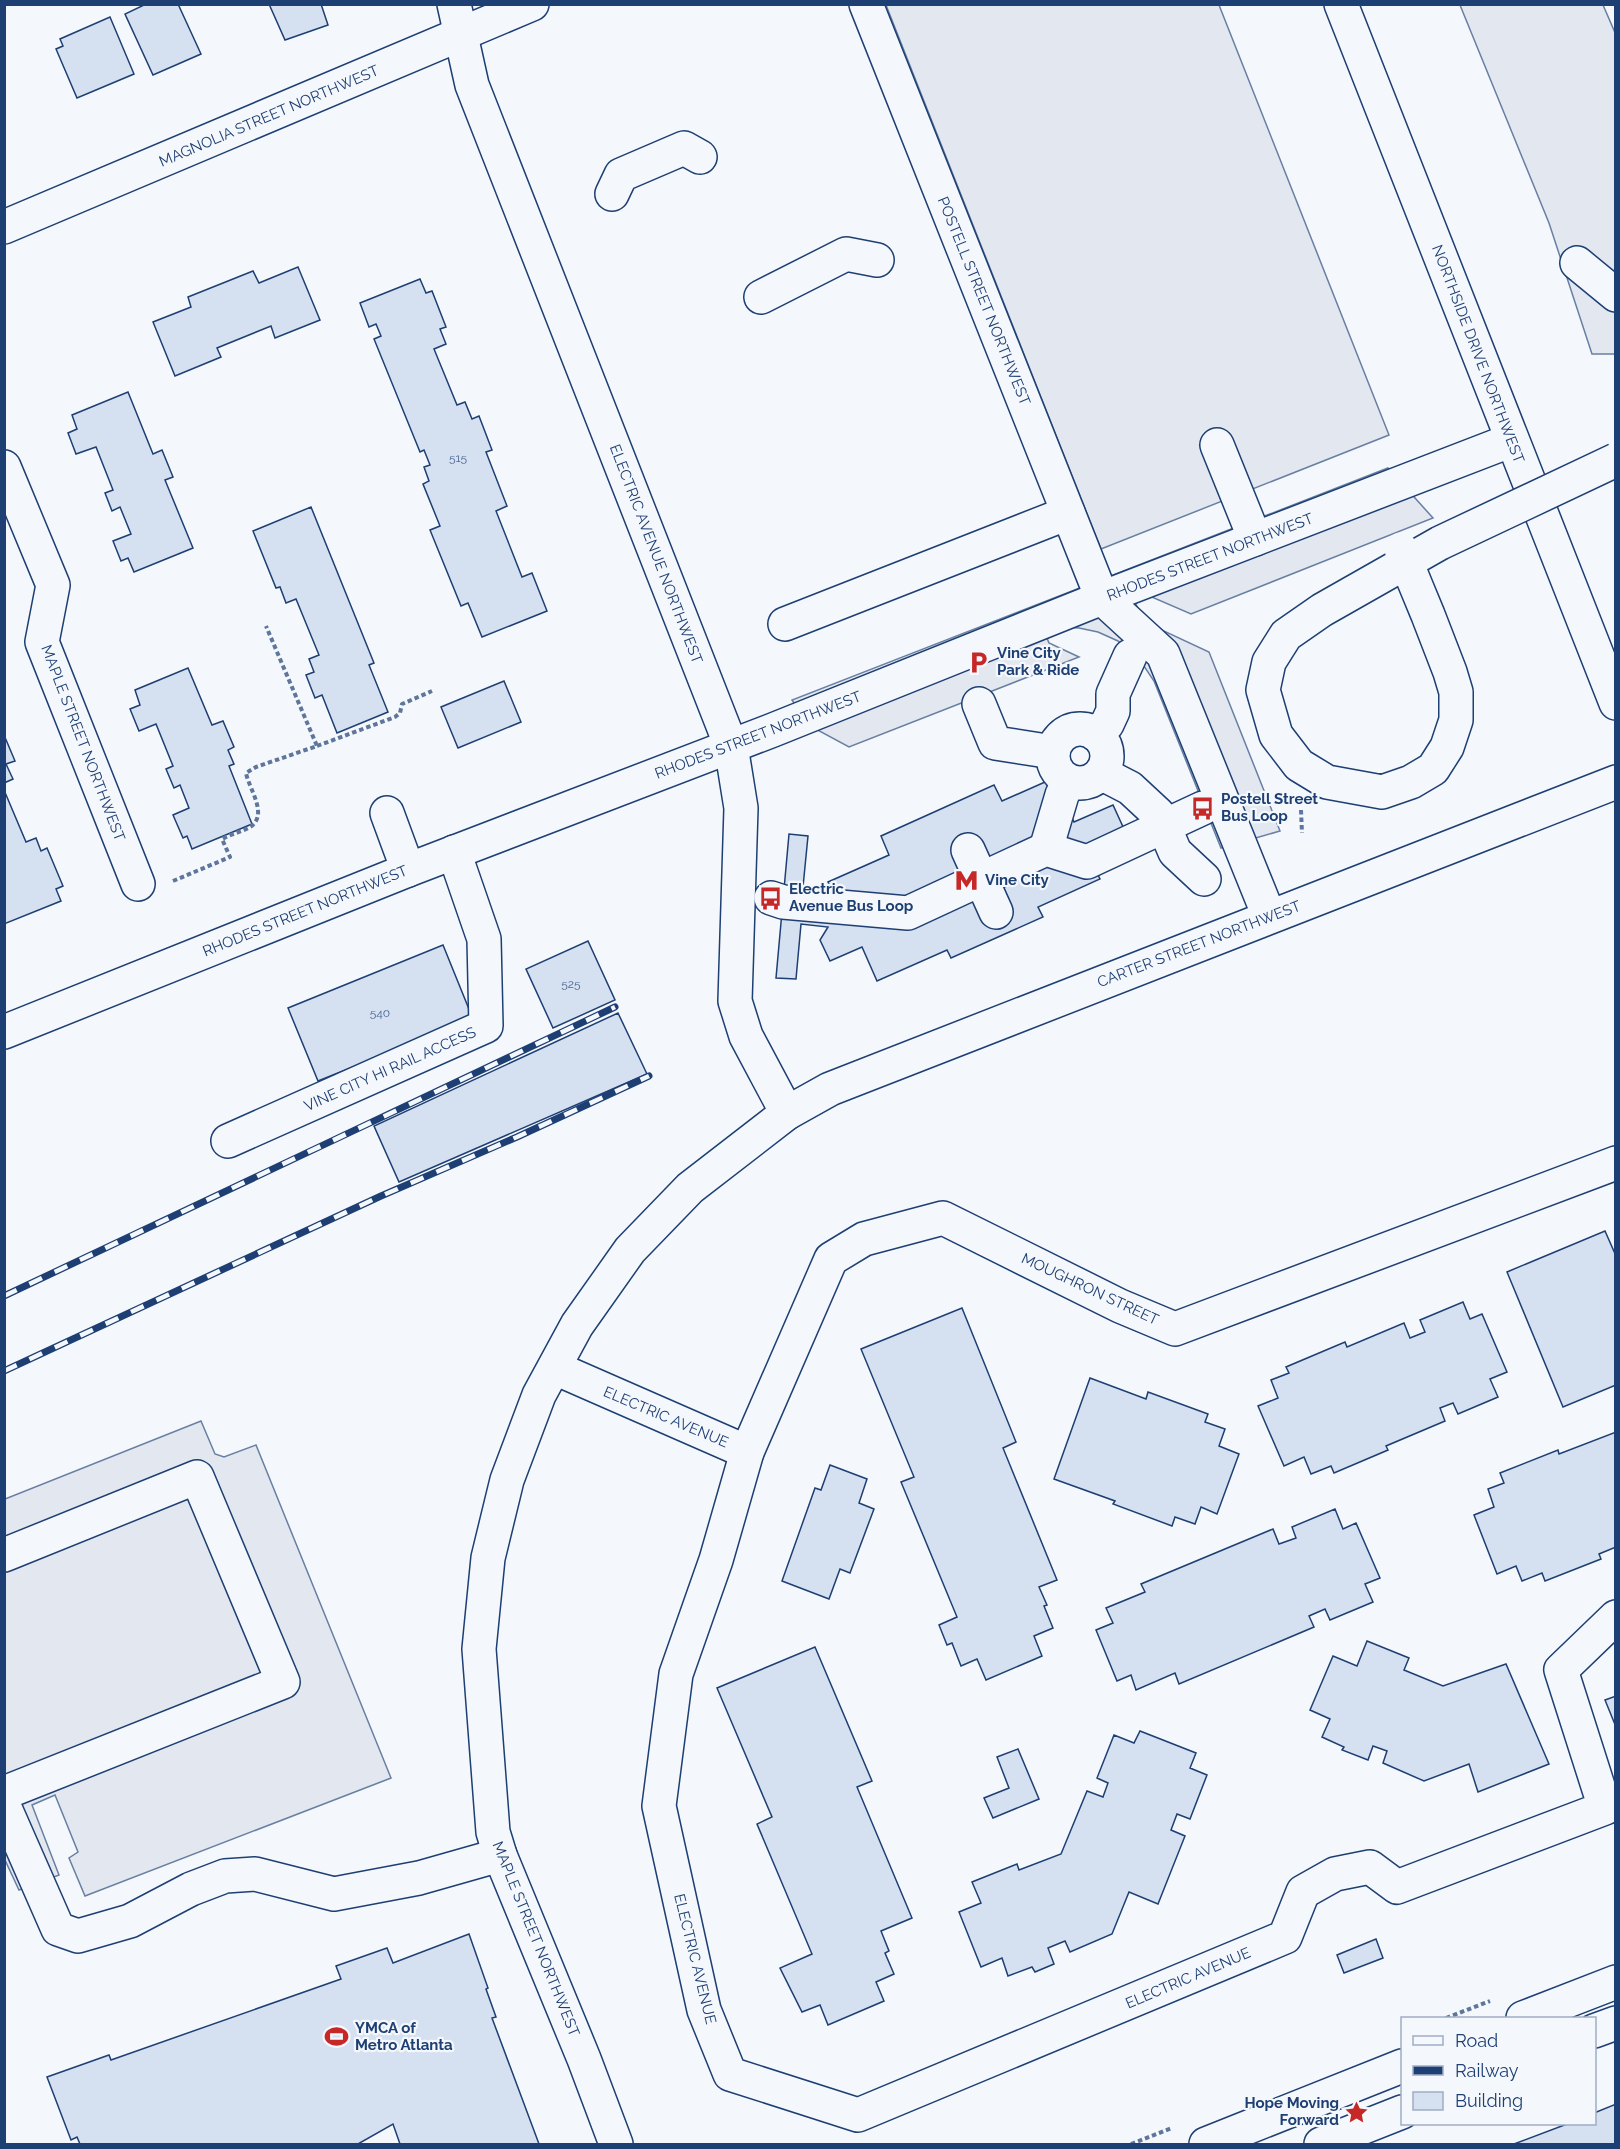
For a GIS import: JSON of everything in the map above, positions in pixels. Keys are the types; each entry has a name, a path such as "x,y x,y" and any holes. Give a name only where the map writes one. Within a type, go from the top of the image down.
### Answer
{"street":[{"name":"MAGNOLIA STREET NORTHWEST","path":"4,227 395,63 457,19 532,4"},
{"name":"POSTELL STREET NORTHWEST","path":"866,4 1102,598"},
{"name":"NORTHSIDE DRIVE NORTHWEST","path":"1341,4 1616,703"},
{"name":"ELECTRIC AVENUE NORTHWEST","path":"457,19 472,85 731,746 741,808 735,1001 746,1036 787,1113"},
{"path":"612,194 621,175 684,148 700,157"},
{"path":"761,297 846,254 877,260"},
{"path":"1577,263 1616,295"},
{"name":"RHODES STREET NORTHWEST","path":"4,1032 408,870 1512,440"},
{"path":"1217,445 1255,540"},
{"path":"1401,549 1404,558 1408,568 1419,596 1450,672 1456,692 1456,720 1448,747 1433,769 1411,782 1382,792 1327,782 1299,765 1275,735 1263,690 1269,662 1286,635 1322,610 1401,565 1410,559 1440,543 1616,460"},
{"name":"MAPLE STREET NORTHWEST","path":"4,467 53,585 42,642 138,884"},
{"path":"784,624 1068,513"},
{"path":"1102,598 1163,654 1269,916"},
{"path":"1095,734 1107,724 1113,711 1113,693 1130,656"},
{"path":"979,704 995,744 1053,752"},
{"path":"1087,730 1095,734 1106,748 1107,757 1101,773 1095,779 1086,782 1069,781 1056,769 1053,752 1062,736 1070,732 1087,730"},
{"path":"1101,773 1130,788 1164,826 1175,852 1204,879"},
{"path":"1046,849 1062,795 1069,781"},
{"name":"CARTER STREET NORTHWEST","path":"787,1113 830,1089 1616,782"},
{"path":"771,898 783,902 908,913 1046,849 1087,862 1203,808"},
{"path":"387,813 408,870"},
{"path":"968,850 996,912"},
{"name":"VINE CITY HI RAIL ACCESS","path":"228,1141 486,1026 484,939 454,852"},
{"name":"MAPLE STREET NORTHWEST","path":"616,2145 584,2059 500,1855 493,1832 479,1649 488,1558 507,1480 539,1395 577,1324 630,1250 690,1188 787,1113"},
{"name":"MOUGHRON STREET","path":"747,1452 831,1259 864,1239 943,1218 1120,1306 1175,1329 1616,1163"},
{"name":"ELECTRIC AVENUE","path":"555,1368 747,1452 716,1560 676,1674 659,1806 704,2010 730,2074 858,2115 1286,1937 1303,1892 1335,1874 1370,1867 1397,1887 1605,1808 1561,1670 1616,1617"},
{"path":"4,1555 197,1477 283,1682 4,1792"},
{"path":"4,1806 58,1929 78,1936 129,1921 191,1889 225,1876 255,1874 334,1894 419,1878 500,1855"},
{"path":"1528,2017 1616,1982"},
{"path":"1596,2030 1616,2023"},
{"path":"1206,2145 1401,2066"},
{"path":"1321,2145 1401,2112"}],"path":[{"path":"266,626 316,746"},
{"path":"177,879 231,857 222,839 256,821 259,809 246,773 256,767 395,717 400,713 402,704 432,691"}],"shaded area":[{"path":"886,5 1219,5 1389,435 1101,549"},
{"path":"1460,5 1603,5 1616,35 1615,354 1592,354 1549,223"},
{"name":"Vine City Park & Ride","path":"1388,468 1433,518 1191,614 1145,594 1137,599 1139,612 1153,626 1209,652 1280,831 1221,848 1154,681 1138,657 1118,641 1098,632 1064,627 1050,634 1047,638 1049,643 1079,657 849,747 810,726 792,700"},
{"path":"201,1421 215,1454 224,1457 256,1445 391,1778 85,1896 69,1858 78,1852 55,1795 32,1805 59,1875 19,1890 5,1860 5,1499"}],"building":[{"path":"146,4 178,4 201,54 153,75 125,14"},
{"path":"269,4 321,4 328,25 285,40"},
{"path":"110,17 134,74 77,98 56,49 63,46 60,39"},
{"path":"298,267 320,320 275,338 271,326 217,348 221,357 175,376 153,322 191,307 188,297 253,271 259,283"},
{"path":"420,279 426,293 432,291 446,327 440,329 446,344 434,349 457,405 465,402 472,419 479,416 492,450 486,452 507,506 496,511 522,577 532,573 547,611 482,637 468,603 461,606 430,530 440,526 423,484 429,481 424,467 430,465 424,450 420,452 374,339 381,336 376,324 369,327 360,303"},
{"path":"128,392 153,454 162,450 173,477 165,480 193,548 134,572 128,558 121,561 113,541 131,534 120,507 112,511 105,493 113,490 96,447 76,454 68,433 77,429 72,415"},
{"path":"311,507 374,663 369,665 388,712 337,733 322,695 315,698 306,675 314,672 309,659 319,655 296,599 286,603 280,587 276,588 253,531"},
{"path":"188,668 212,725 223,721 234,747 228,750 234,764 229,766 252,824 192,849 187,836 183,838 173,815 189,808 180,785 174,788 166,769 173,766 156,724 139,731 130,709 140,705 135,690"},
{"path":"504,681 521,722 458,748 441,707"},
{"path":"4,735 15,761 6,764 13,779 4,783"},
{"path":"1054,778 1074,822 1113,805 1124,829 1096,871 1100,879 1038,907 1043,917 951,958 947,950 877,981 862,947 830,961 820,940 828,927 801,924 796,979 776,978 789,834 808,836 803,887 831,890 828,882 889,855 881,836 994,785 1002,801"},
{"path":"4,790 26,842 36,838 41,851 47,848 63,886 56,889 61,901 4,924"},
{"path":"588,941 615,1000 553,1028 526,969"},
{"path":"443,945 473,1019 318,1081 288,1008"},
{"path":"618,1013 647,1074 399,1182 374,1126"},
{"path":"1605,1231 1616,1256 1616,1385 1563,1407 1507,1272"},
{"path":"1463,1302 1470,1319 1482,1314 1507,1372 1490,1379 1498,1397 1458,1414 1453,1403 1440,1408 1445,1421 1386,1446 1388,1450 1334,1473 1331,1466 1311,1474 1304,1457 1284,1466 1258,1406 1278,1398 1271,1380 1289,1373 1286,1367 1345,1342 1347,1347 1404,1323 1410,1338 1425,1332 1420,1320"},
{"path":"962,1308 1016,1442 1003,1448 1057,1580 1039,1587 1053,1628 1034,1636 1042,1656 986,1680 977,1659 961,1666 952,1643 947,1645 939,1625 957,1617 901,1482 914,1477 861,1349"},
{"path":"1090,1378 1146,1399 1148,1392 1208,1414 1205,1422 1225,1429 1219,1446 1239,1454 1217,1514 1201,1507 1195,1524 1175,1517 1172,1526 1113,1504 1115,1501 1054,1479"},
{"path":"1616,1432 1616,1547 1599,1554 1601,1559 1545,1581 1542,1573 1522,1581 1516,1566 1497,1574 1474,1515 1494,1507 1488,1489 1504,1483 1500,1473 1558,1450 1559,1454"},
{"path":"830,1465 867,1479 859,1503 874,1509 850,1573 840,1569 829,1599 782,1581 815,1488 821,1490"},
{"path":"1335,1509 1343,1529 1356,1523 1380,1578 1365,1584 1373,1602 1330,1620 1325,1609 1309,1616 1314,1627 1179,1684 1175,1673 1136,1690 1131,1675 1117,1681 1096,1630 1113,1623 1106,1608 1145,1592 1141,1584 1273,1529 1279,1544 1296,1538 1292,1527"},
{"path":"1367,1641 1409,1658 1404,1670 1443,1686 1506,1664 1549,1764 1478,1792 1469,1764 1424,1781 1383,1763 1387,1751 1373,1746 1368,1760 1342,1750 1344,1747 1322,1737 1330,1719 1310,1710 1333,1656 1357,1666"},
{"path":"815,1647 872,1781 857,1787 912,1918 881,1931 889,1951 885,1953 894,1974 876,1982 884,2001 828,2025 820,2005 802,2012 780,1968 812,1954 757,1824 772,1817 717,1688"},
{"path":"1616,1696 1616,1727 1605,1700"},
{"path":"1140,1731 1196,1753 1190,1768 1207,1775 1190,1819 1177,1814 1171,1830 1185,1836 1158,1904 1129,1892 1112,1934 1070,1952 1065,1941 1048,1948 1054,1964 1035,1972 1032,1967 1008,1976 1002,1958 981,1967 959,1912 981,1903 972,1882 1017,1864 1019,1870 1061,1854 1087,1791 1103,1797 1108,1783 1097,1778 1114,1735 1134,1743"},
{"path":"1018,1749 1039,1799 993,1818 984,1798 1009,1788 997,1757"},
{"name":"YMCA of Metro Atlanta","path":"469,1934 496,2017 492,2018 539,2144 400,2144 393,2124 358,2144 80,2144 77,2137 71,2140 47,2077 109,2055 111,2060 341,1979 336,1966 387,1948 393,1963"},
{"path":"1376,1939 1383,1958 1344,1973 1337,1955"},
{"path":"1616,2104 1616,2144 1514,2144 1564,2125 1596,2125 1596,2112"}],"railway":[{"path":"4,1296 615,1007"},
{"path":"4,1371 381,1196 649,1076"}],"place":[{"name":"Vine City Park & Ride","path":"979,662"},
{"name":"Postell Street Bus Loop","path":"1203,808"},
{"name":"Vine City","path":"967,880"},
{"name":"Electric Avenue Bus Loop","path":"771,898"},
{"name":"YMCA of Metro Atlanta","path":"337,2037"},
{"name":"Hope Moving Forward","path":"1357,2112"}]}
